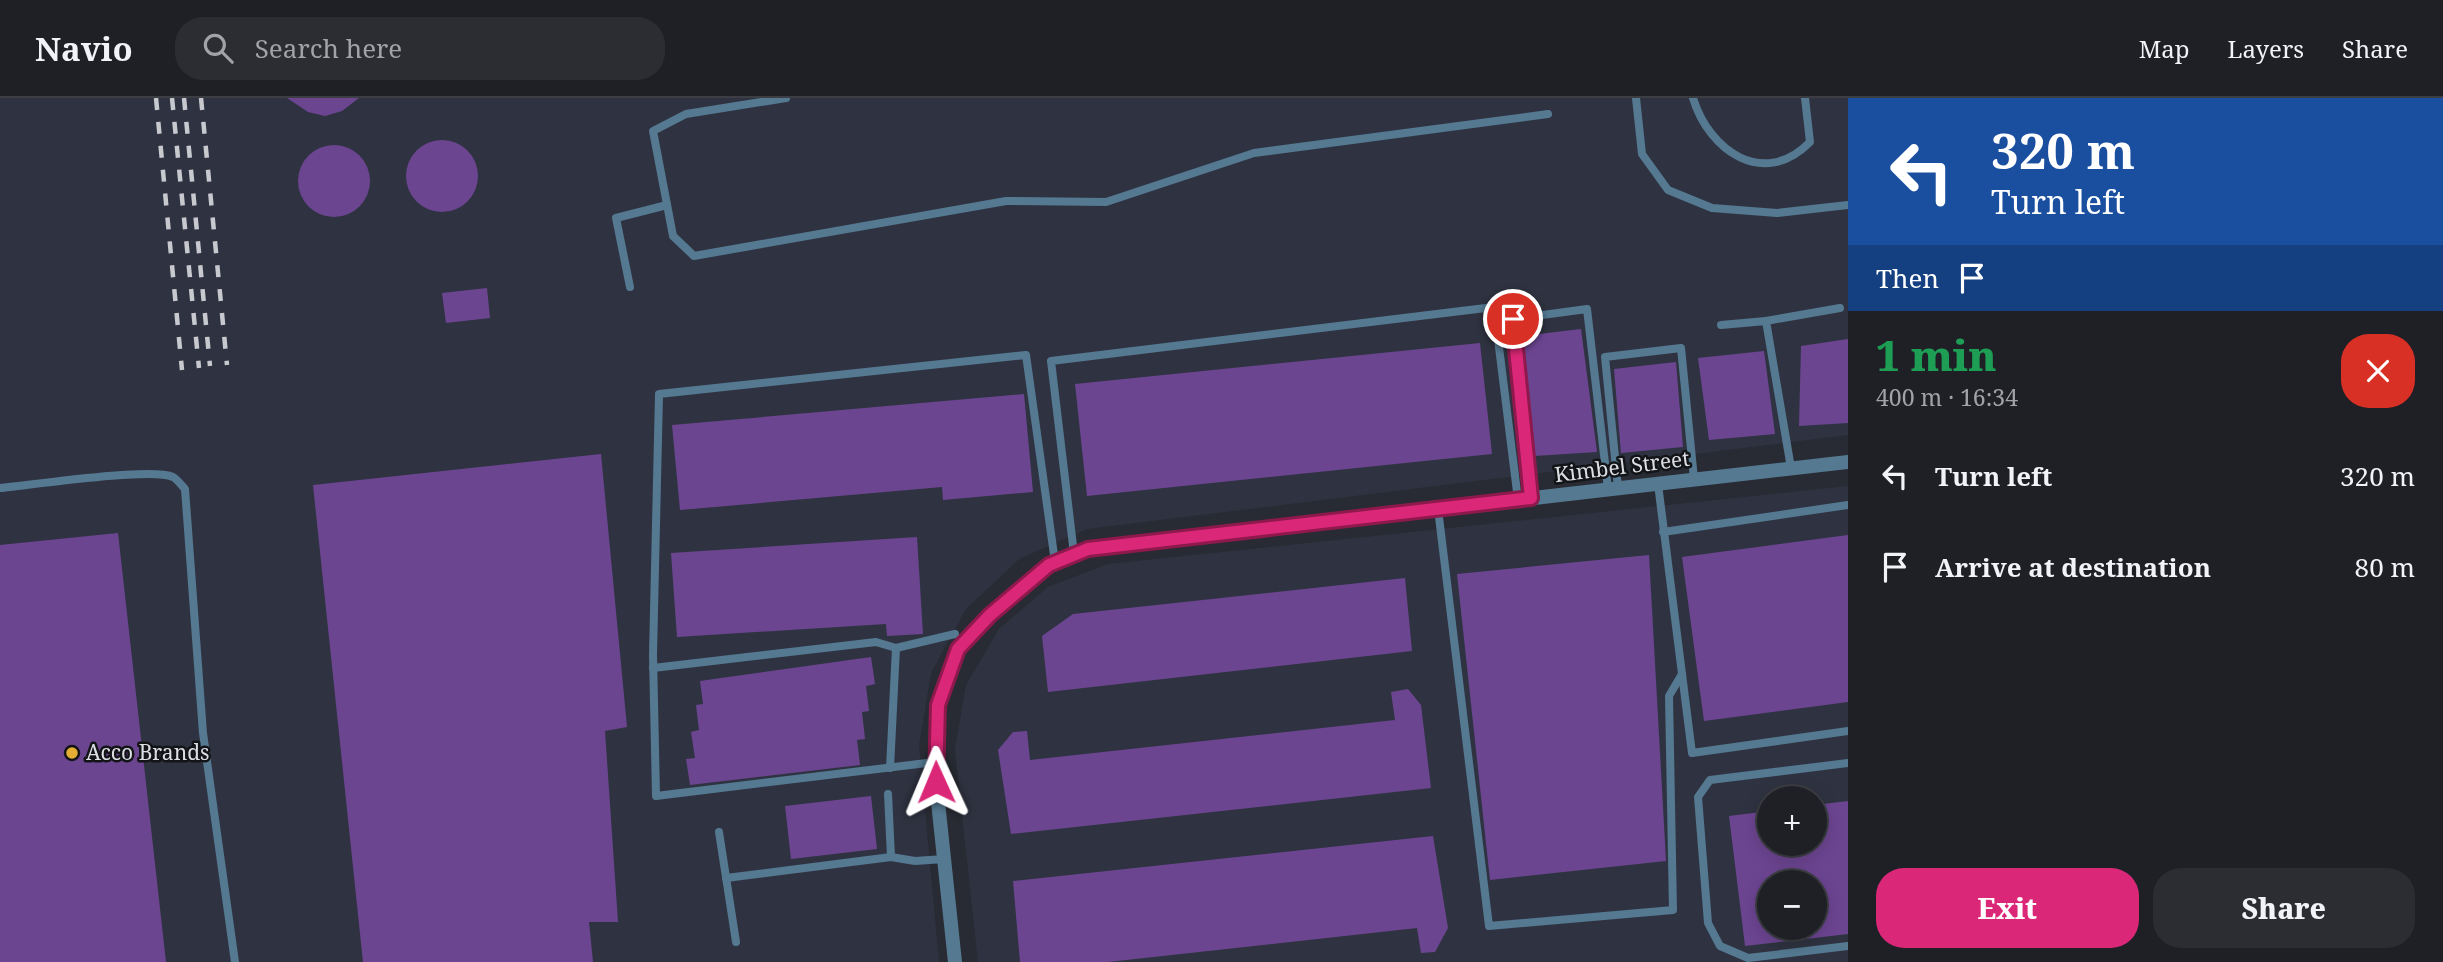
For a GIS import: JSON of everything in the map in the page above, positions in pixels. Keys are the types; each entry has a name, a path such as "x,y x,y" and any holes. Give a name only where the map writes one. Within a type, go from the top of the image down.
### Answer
{"street":[{"name":"Kimbel Street","path":"955,962 935,762 938,705 958,649 990,615 1049,565 1088,549 1848,462"}],"lane":[{"path":"786,98 686,114 653,131 673,236 694,256 1006,201 1106,202 1254,153 1548,114"},
{"path":"1636,98 1642,154 1668,190 1712,208 1777,213 1848,205"},
{"path":"1693,98 1698,117 1716,140 1736,155 1759,165 1781,162 1798,154 1810,142 1805,98"},
{"path":"630,287 616,218 667,205"},
{"path":"1074,554 1051,361 1494,307 1525,499"},
{"path":"1721,325 1766,321 1840,308"},
{"path":"1525,499 1513,319 1587,309 1613,489"},
{"path":"1766,321 1791,468"},
{"path":"1613,489 1605,357 1681,348 1694,479"},
{"path":"935,762 656,796 653,668 659,394 1026,355 1055,562"},
{"path":"0,488 112,476 152,475 174,477 185,489 203,733 235,962"},
{"path":"1658,484 1692,753 1848,732"},
{"path":"1663,532 1848,505"},
{"path":"1438,509 1489,926 1674,910 1669,696 1682,674"},
{"path":"653,668 876,642 896,648 955,634"},
{"path":"890,768 896,648"},
{"path":"1848,763 1710,780 1698,797 1708,923 1720,946 1748,958 1848,946"},
{"path":"888,794 891,857"},
{"path":"719,832 736,942"},
{"path":"726,878 891,857 915,861 944,859"}],"shaded area":[{"path":"0,98 1848,98 1848,435 1087,529 1019,559 966,609 931,673 919,745 939,962 0,962"},
{"path":"1848,486 1848,962 978,962 955,749 966,685 999,629 1048,587 1108,564"}],"building":[{"path":"287,98 359,98 342,111 325,116 308,112"},
{"path":"442,140 462,146 472,156 478,176 472,196 462,206 442,212 422,206 412,196 406,176 412,156 422,146"},
{"path":"334,145 354,151 364,161 370,181 364,201 354,211 334,217 314,211 304,201 298,181 304,161 314,151"},
{"path":"487,288 490,318 446,323 442,293"},
{"path":"1581,329 1597,452 1534,456 1521,336"},
{"path":"1848,339 1848,423 1799,426 1801,346"},
{"path":"1480,343 1492,454 1087,496 1075,384"},
{"path":"1764,351 1775,434 1709,440 1698,358"},
{"path":"1676,362 1683,447 1621,453 1614,369"},
{"path":"1024,394 1033,492 943,500 942,487 680,510 672,425"},
{"path":"601,454 627,727 605,731 618,922 589,922 593,962 363,962 313,485"},
{"name":"Acco Brands","path":"118,533 166,962 0,962 0,545"},
{"path":"1848,535 1848,702 1704,721 1682,557"},
{"path":"917,537 923,634 887,636 886,624 677,637 671,553"},
{"path":"1649,555 1666,861 1490,880 1457,574"},
{"path":"1405,578 1412,651 1048,692 1042,636 1073,614"},
{"path":"871,657 875,684 866,686 869,711 862,712 865,739 857,740 860,765 690,785 686,759 695,758 691,732 699,730 696,705 703,704 700,681"},
{"path":"1408,689 1421,705 1431,788 1011,834 998,750 1013,732 1027,731 1030,760 1395,720 1391,692"},
{"path":"871,796 877,849 791,859 785,806"},
{"path":"1848,801 1848,934 1827,936 1827,870 1757,870 1757,940 1796,940 1745,946 1729,816 1757,812 1757,856 1827,856 1827,804"},
{"path":"1433,836 1448,928 1435,952 1421,953 1417,928 1108,962 1020,962 1013,881"}],"railway":[{"path":"156,98 182,370"},
{"path":"172,98 199,368"},
{"path":"184,98 210,366"},
{"path":"201,98 227,365"}],"place":[{"name":"Acco Brands","path":"72,753"}],"route":[{"path":"936,782 938,705 958,649 990,615 1049,565 1088,549 1531,498 1513,319"}]}
